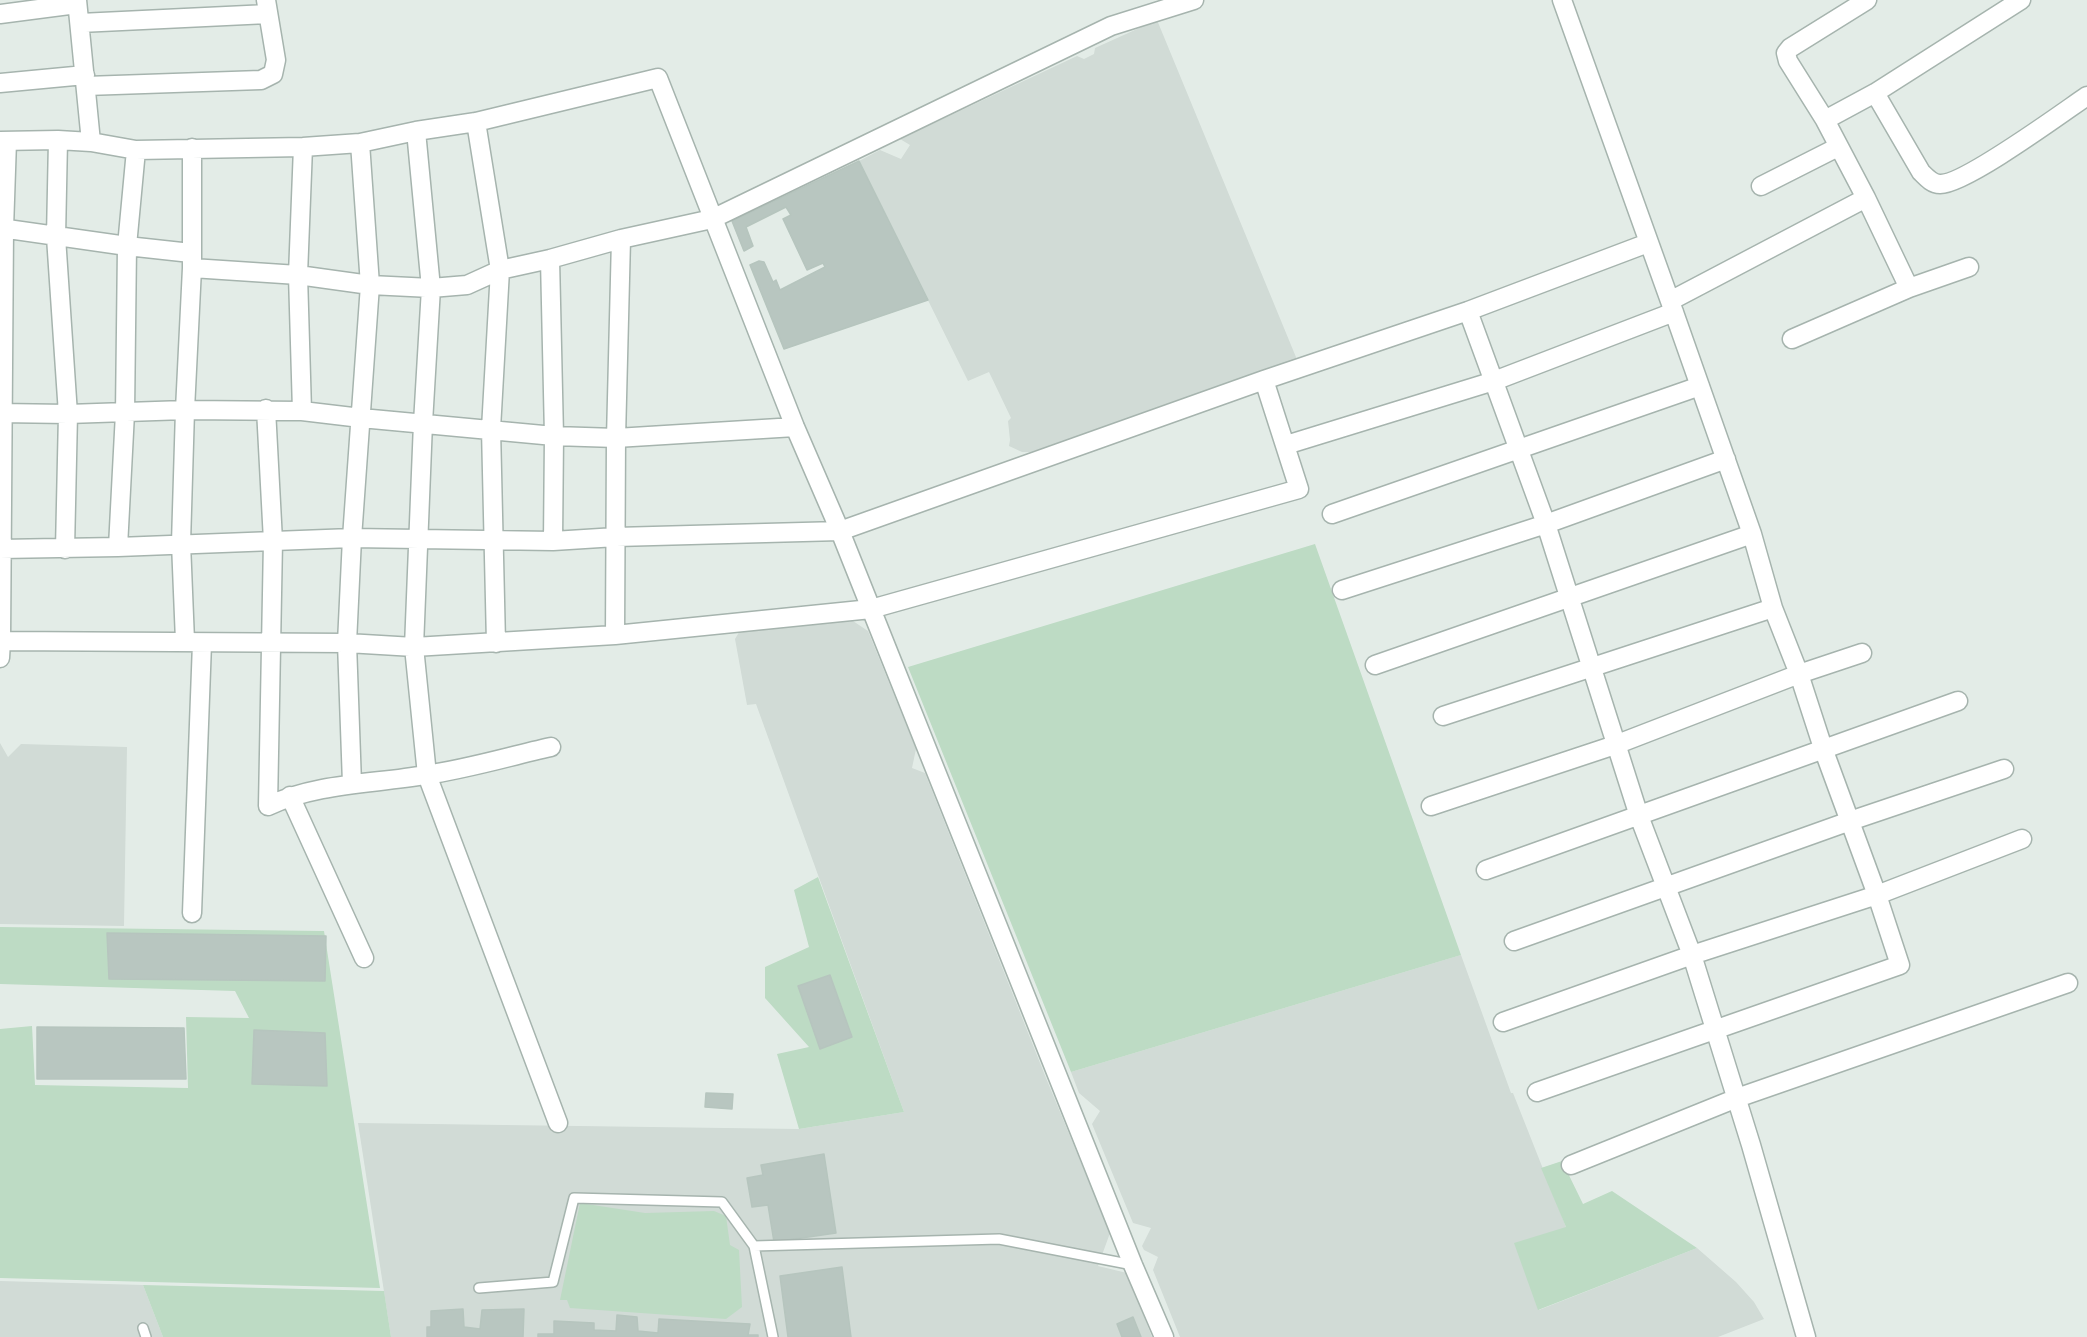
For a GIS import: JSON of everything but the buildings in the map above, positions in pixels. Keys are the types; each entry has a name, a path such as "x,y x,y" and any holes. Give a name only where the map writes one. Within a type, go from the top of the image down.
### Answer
{"street":[{"path":"2,228 127,246 192,261 370,285 431,288 467,285 500,270 621,239 712,219 1111,26 1194,0"},
{"path":"1537,1092 1900,965 1799,674 1773,608 1752,534 1726,459 1562,0"},
{"path":"1866,0 1790,48 1786,53 1788,61 1825,120 1866,198 1909,288"},
{"path":"1825,120 1875,93 2021,0"},
{"path":"0,14 77,2 92,142"},
{"path":"0,83 261,80 273,74 276,60 267,7 80,23"},
{"path":"0,658 3,141 92,142 136,150 360,144 416,131 476,122 658,78 795,427 840,531 1133,1265 1164,1337"},
{"path":"1875,93 1921,172 1928,179 1939,184 1950,182 1990,161 2087,96"},
{"path":"476,122 500,270 491,429 496,643"},
{"path":"416,131 431,288 414,647 427,775 558,1123"},
{"path":"58,140 56,237 68,414 65,549"},
{"path":"352,784 347,642 370,285 360,144"},
{"path":"302,411 298,275 303,147"},
{"path":"1761,186 1838,147"},
{"path":"192,148 192,261 181,543 193,642 192,913"},
{"path":"118,547 124,413 127,246 136,150"},
{"path":"1286,445 1494,381 1672,306 1866,198"},
{"path":"615,635 616,438 621,239"},
{"path":"0,549 65,549 352,538 553,541 616,537 840,531 1468,311 1648,243"},
{"path":"550,259 554,436 553,541"},
{"path":"1792,339 1909,288 1969,267"},
{"path":"1468,311 1546,524 1639,816 1692,955 1737,1098 1806,1337"},
{"path":"1,641 347,642 414,647 615,635 871,609 1299,489 1264,381"},
{"path":"1332,514 1700,386"},
{"path":"2,413 68,414 266,409 554,436 616,438 795,427"},
{"path":"266,409 273,542 268,806 290,796 352,784 427,775 551,747"},
{"path":"1342,590 1546,524 1726,459"},
{"path":"1375,665 1752,534"},
{"path":"1443,716 1773,608"},
{"path":"1431,806 1616,745 1799,674 1862,653"},
{"path":"1486,870 1958,702"},
{"path":"1514,941 1850,821 2004,769"},
{"path":"290,796 364,958"},
{"path":"1503,1022 1692,955 1877,895 2022,839"},
{"path":"1571,1165 1737,1098 2068,983"}],"lane":[{"path":"479,1288 553,1282 574,1198 722,1202 754,1246 773,1337"},
{"path":"754,1246 999,1239 1133,1265"}],"shaded area":[{"path":"1157,20 1298,362 1031,452 1022,452 1009,446 1008,421 1011,418 989,372 968,381 859,161 880,150 901,159 910,145 900,139 1077,56 1084,59 1094,54 1095,48"},
{"path":"853,621 868,631 916,749 912,768 925,773 1110,1233 1098,1266 1127,1273 1152,1337 391,1337 358,1123 799,1129 904,1112 756,704 747,705 735,639 741,629"},
{"path":"0,743 8,757 21,744 127,747 124,926 0,924"},
{"path":"1461,955 1511,1093 1513,1093 1566,1227 1539,1310 1697,1248 1736,1282 1754,1302 1764,1319 1718,1337 1180,1337 1153,1270 1158,1257 1144,1250 1142,1246 1151,1228 1133,1223 1092,1124 1100,1111 1079,1093 1071,1072"},
{"path":"0,1281 143,1285 163,1337 0,1337"}],"green space":[{"path":"1315,544 1461,955 1071,1072 908,667"},
{"path":"818,877 904,1112 799,1129 777,1054 809,1047 765,998 765,967 809,947 794,890"},
{"path":"0,927 324,931 380,1288 0,1278 0,1029 32,1026 35,1085 188,1088 186,1017 249,1018 235,991 0,984"},
{"path":"1562,1161 1583,1204 1612,1191 1697,1248 1538,1310 1514,1243 1566,1227 1541,1168"},
{"path":"580,1203 645,1213 714,1211 726,1216 730,1245 739,1250 742,1307 726,1319 570,1308 567,1300 560,1300"},
{"path":"143,1285 384,1291 391,1337 163,1337"}]}
